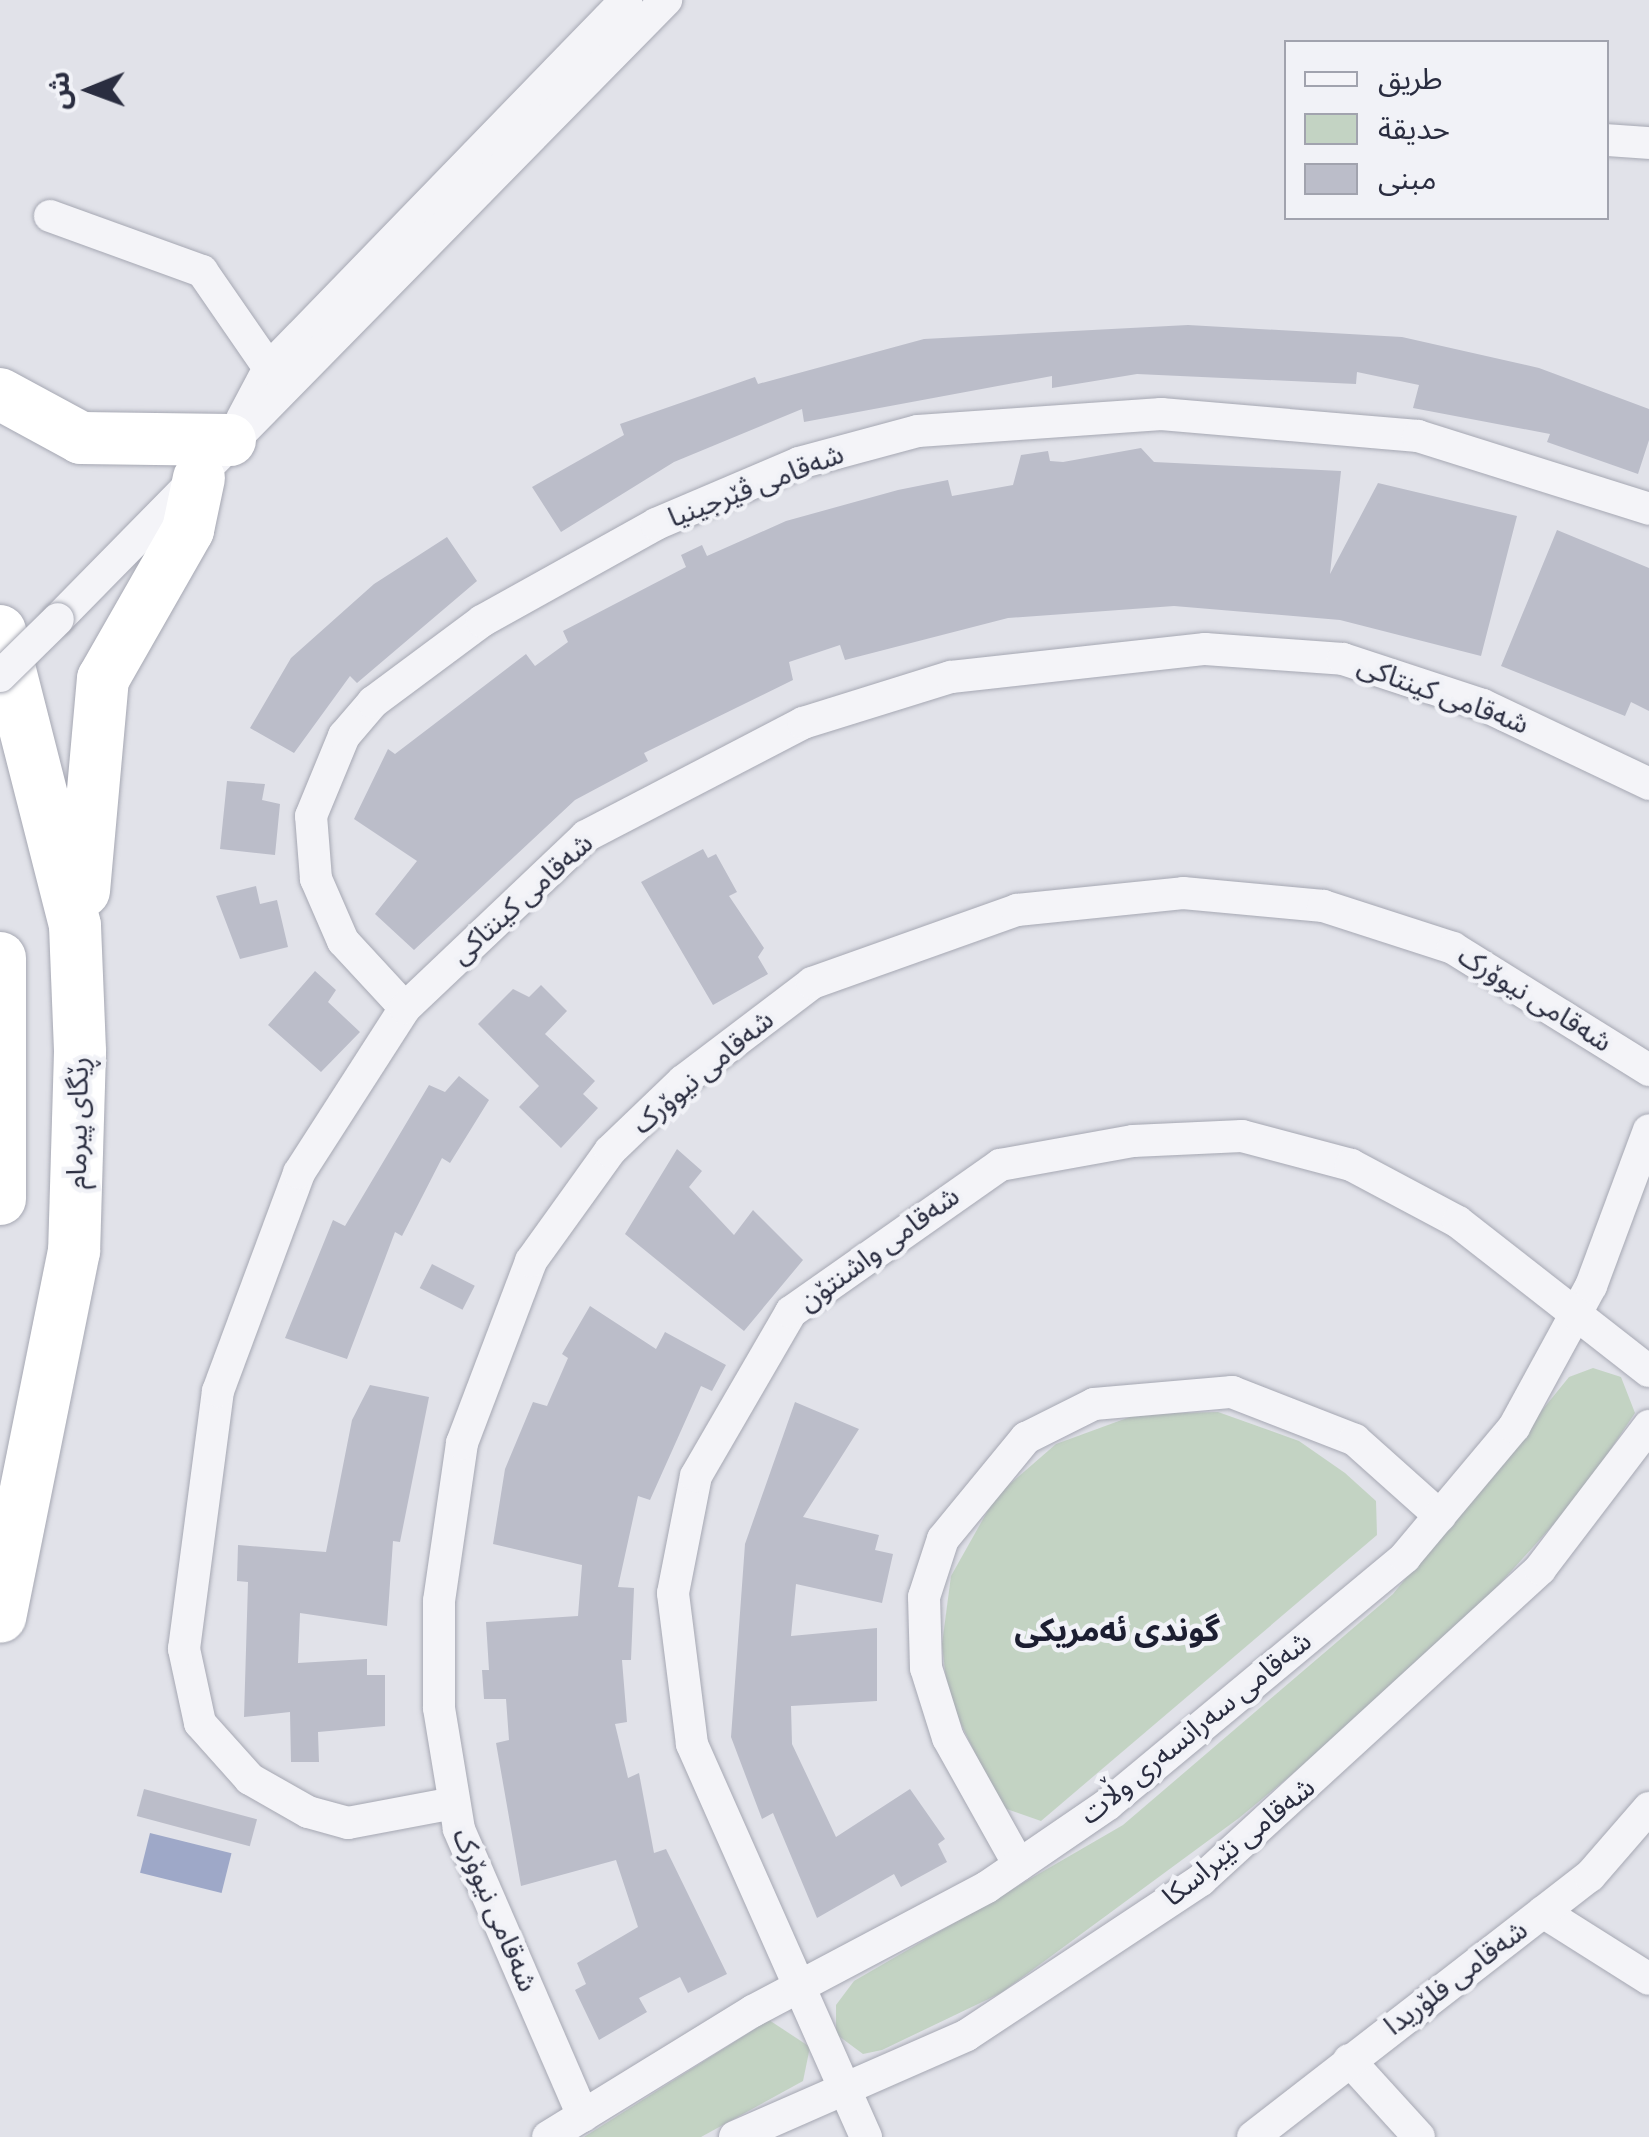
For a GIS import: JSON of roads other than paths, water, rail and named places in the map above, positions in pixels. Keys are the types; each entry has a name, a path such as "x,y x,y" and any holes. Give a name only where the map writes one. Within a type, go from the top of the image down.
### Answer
{"highway":[{"path":"0,394 81,438 214,459 188,530 103,679 75,926"},
{"name":"ڕێگای پیرمام","path":"0,632 75,926 74,1252 0,1617"},
{"path":"0,958 7,1044 0,1198"}],"street":[{"path":"214,459 270,368 626,0"},
{"path":"0,676 666,0"},
{"path":"1609,140 1649,142"},
{"path":"50,216 202,271 270,368"},
{"name":"شەقامی ڤێرجینیا","path":"405,1008 344,941 316,880 312,816 344,736 374,702 482,621 656,524 800,463 918,431 1161,414 1418,436 1649,509"},
{"name":"شەقامی کینتاکی","path":"454,1803 348,1823 279,1796 250,1779 200,1723 184,1649 218,1391 299,1173 405,1008 586,836 804,723 950,677 1205,648 1343,659 1483,705 1649,784"},
{"name":"شەقامی نیوۆرک","path":"583,2116 454,1803 439,1708 444,1562 462,1444 531,1261 610,1151 683,1081 812,982 1017,910 1183,893 1323,906 1453,948 1649,1070"},
{"name":"شەقامی سەرانسەری وڵات","path":"548,2137 798,1988 1019,1865 1108,1804 1405,1557 1514,1428 1577,1313 1649,1130"},
{"name":"شەقامی واشنتۆن","path":"866,2137 692,1744 673,1594 696,1476 791,1312 1000,1165 1134,1140 1242,1136 1382,1181 1458,1222 1649,1371"},
{"path":"1019,1865 948,1738 926,1668 924,1597 943,1539 1026,1438 1094,1404 1232,1392 1355,1440 1440,1516"},
{"name":"شەقامی نێبراسکا","path":"736,2137 967,2035 1200,1880 1540,1569 1649,1426"},
{"name":"شەقامی فلۆریدا","path":"1253,2137 1590,1876 1649,1808"},
{"path":"1543,1912 1649,1979"},
{"path":"1349,2060 1419,2137"}],"water":[{"path":"150,1833 232,1853 222,1893 140,1873"}],"district":[{"name":"گوندی ئەمریکی","path":"1117,1631"}]}
